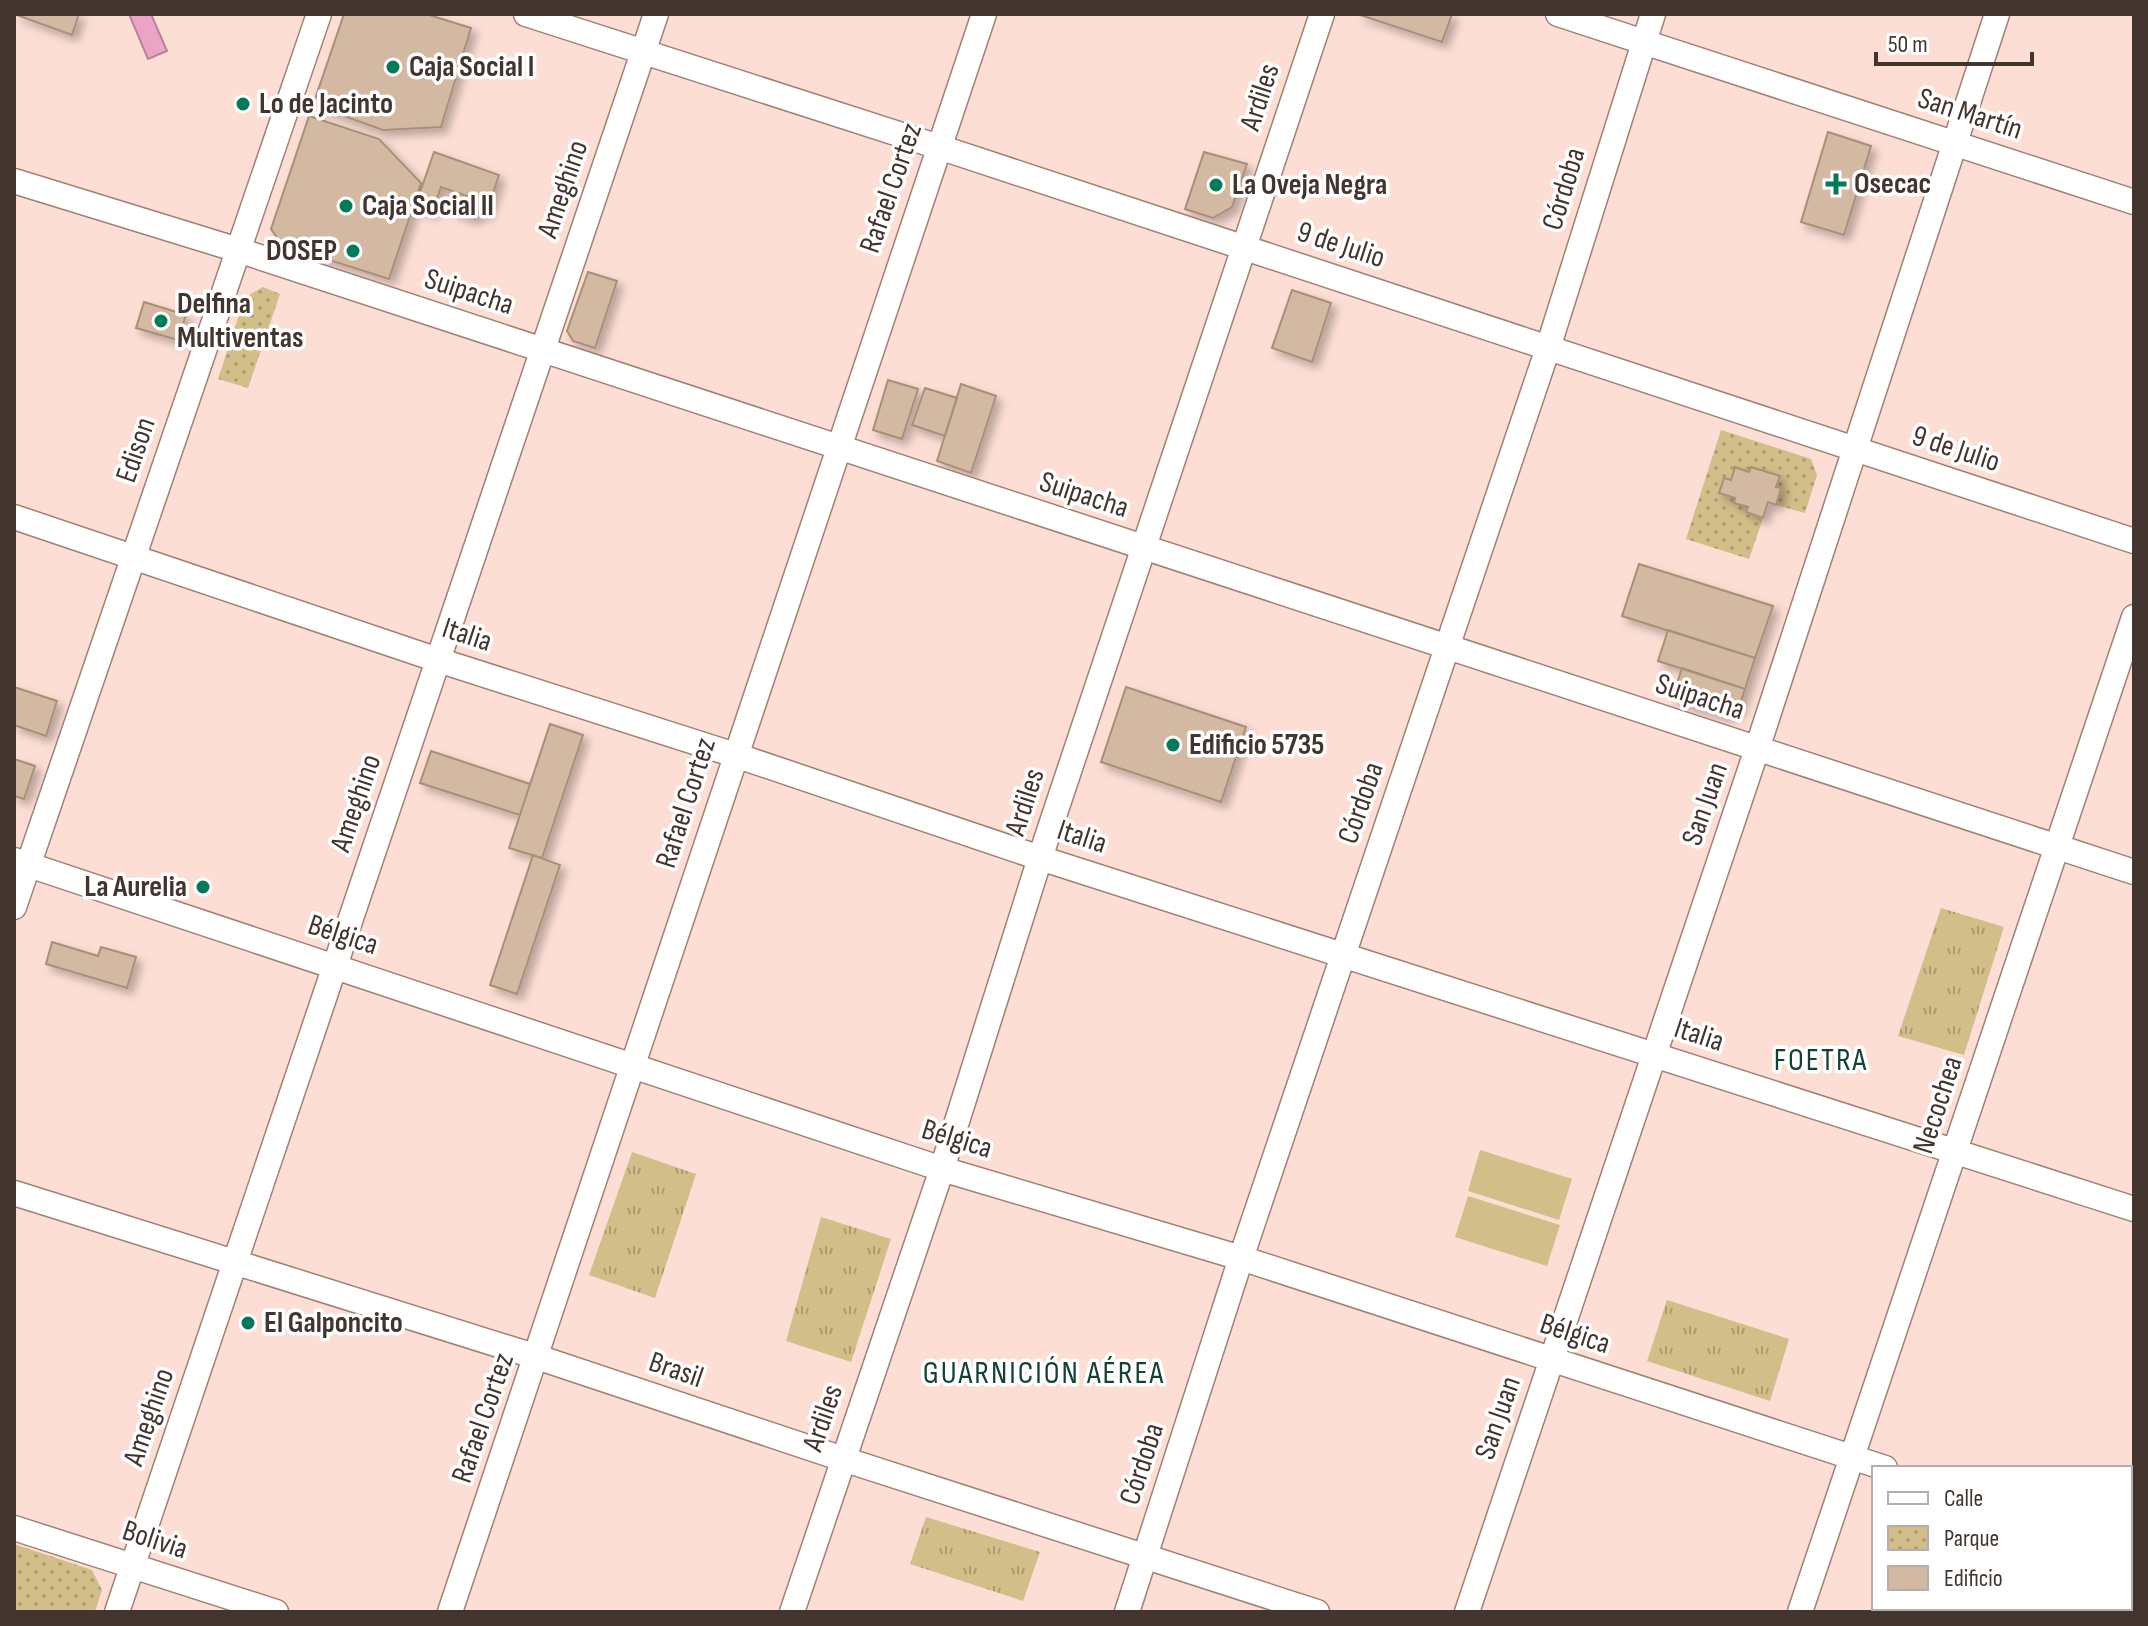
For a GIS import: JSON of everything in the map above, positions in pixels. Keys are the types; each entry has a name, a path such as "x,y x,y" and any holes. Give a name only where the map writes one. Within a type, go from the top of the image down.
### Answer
{"street":[{"name":"Edison","path":"14,907 21,862 134,557 319,14"},
{"name":"9 de Julio","path":"526,14 2134,541"},
{"name":"Ameghino","path":"117,1612 656,14"},
{"name":"Rafael Cortez","path":"450,1612 984,14"},
{"name":"Ardiles","path":"792,1612 942,1169 1040,858 1322,14"},
{"name":"San Martín","path":"1558,14 2134,202"},
{"name":"Córdoba","path":"1127,1612 1241,1258 1548,348 1653,14"},
{"name":"San Juan","path":"1467,1612 1757,749 1997,14"},
{"name":"Suipacha","path":"14,181 238,250 2134,872"},
{"name":"Italia","path":"14,517 1040,858 2134,1209"},
{"name":"Necochea","path":"1800,1612 2134,617"},
{"name":"Bélgica","path":"21,862 942,1169 1241,1258 1879,1466"},
{"name":"Brasil","path":"14,1193 537,1357 1317,1612"},
{"name":"Bolivia","path":"14,1528 276,1612"}],"green space":[{"path":"263,287 280,294 248,388 218,379 245,297"},
{"path":"1721,430 1811,459 1817,475 1805,513 1776,505 1779,476 1752,467 1749,472 1736,468 1731,480 1724,478 1720,493 1735,498 1734,503 1748,507 1747,512 1763,518 1749,559 1686,539"},
{"path":"1941,908 2004,927 1964,1055 1898,1036"},
{"path":"1480,1150 1572,1179 1559,1220 1468,1191"},
{"path":"632,1152 696,1174 655,1298 589,1275"},
{"path":"1468,1196 1560,1225 1547,1266 1455,1237"},
{"path":"821,1217 891,1239 851,1362 786,1341"},
{"path":"1667,1300 1789,1339 1770,1401 1647,1361"},
{"path":"926,1517 1040,1552 1023,1601 910,1564"},
{"path":"14,1544 92,1570 102,1590 95,1612 14,1612"}],"shaded area":[{"path":"129,14 151,14 167,51 148,59"}],"building":[{"path":"14,14 79,14 72,35"},
{"name":"Caja Social I","path":"344,14 426,14 471,28 441,127 383,130 313,105"},
{"path":"1357,14 1452,14 1442,42"},
{"name":"Caja Social II","path":"309,116 379,139 421,183 389,279 282,245 271,229"},
{"name":"Osecac","path":"1828,132 1871,146 1844,235 1801,222"},
{"path":"434,152 499,175 486,214 477,211 475,219 452,211 457,197 471,202 472,198 441,187 432,213 415,207"},
{"name":"La Oveja Negra","path":"1204,152 1247,164 1232,207 1213,218 1185,209"},
{"path":"588,272 617,281 595,348 573,341 567,331"},
{"path":"1292,290 1331,303 1312,362 1272,348"},
{"name":"Delfina Multiventas","path":"144,302 186,315 178,340 136,328"},
{"path":"888,380 918,389 902,439 873,430"},
{"path":"961,384 996,396 971,473 937,461"},
{"path":"925,388 957,398 945,436 912,425"},
{"path":"1735,467 1749,472 1751,467 1780,476 1776,487 1781,488 1776,505 1768,502 1763,518 1746,512 1748,507 1734,503 1735,498 1719,493 1724,478 1731,480"},
{"path":"1639,564 1773,606 1755,658 1622,616"},
{"path":"1668,630 1755,658 1745,689 1658,661"},
{"path":"1682,668 1745,689 1738,710 1726,716 1672,699"},
{"path":"14,687 57,701 46,736 14,725"},
{"name":"Edificio 5735","path":"1126,687 1246,727 1221,802 1101,762"},
{"path":"550,724 583,735 542,858 509,848"},
{"path":"431,751 530,784 520,815 420,783"},
{"path":"14,759 35,766 24,799 14,796"},
{"path":"533,855 560,865 517,994 490,985"},
{"path":"52,942 98,956 101,947 136,957 127,988 46,964"}],"place":[{"name":"Caja Social I","path":"393,67"},
{"name":"Lo de Jacinto","path":"243,104"},
{"name":"Osecac","path":"1836,184"},
{"name":"La Oveja Negra","path":"1216,185"},
{"name":"Caja Social II","path":"346,206"},
{"name":"DOSEP","path":"353,251"},
{"name":"Delfina Multiventas","path":"161,321"},
{"name":"Edificio 5735","path":"1173,745"},
{"name":"La Aurelia","path":"203,887"},
{"name":"El Galponcito","path":"248,1323"}],"district":[{"name":"FOETRA","path":"1821,1060"},
{"name":"GUARNICIÓN AÉREA","path":"1044,1373"}]}
